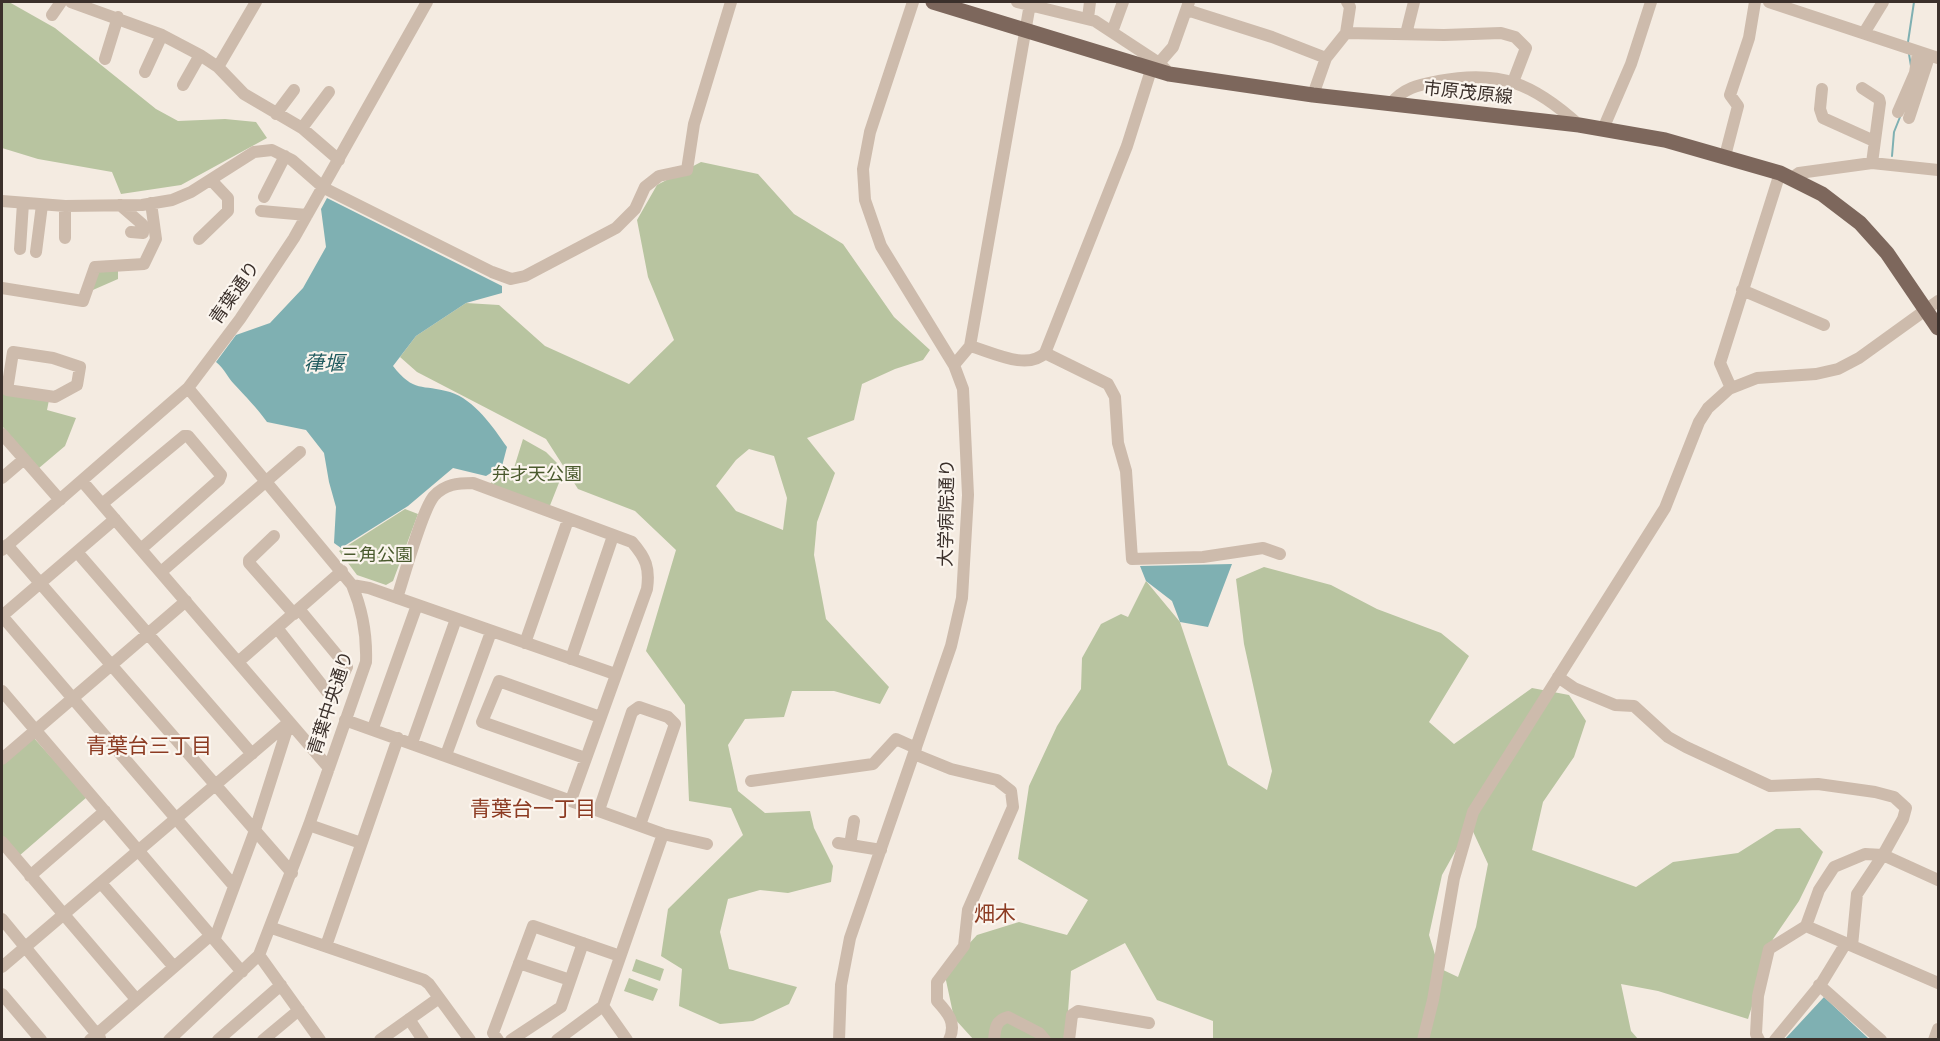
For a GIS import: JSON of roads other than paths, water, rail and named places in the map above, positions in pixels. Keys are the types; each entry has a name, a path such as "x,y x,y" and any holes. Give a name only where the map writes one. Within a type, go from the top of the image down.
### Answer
{"main road":[{"name":"市原茂原線","path":"933,2 1026,32 1160,69 1313,95 1580,124 1665,140 1725,156 1786,176 1822,194 1860,223 1932,306 1938,328"}],"street":[{"path":"52,15 61,2"},
{"path":"71,2 118,17 200,54 218,67 244,94 302,128 339,160"},
{"path":"218,67 256,2"},
{"name":"青葉通り","path":"4,547 188,388 240,319 324,188 424,2"},
{"path":"2,201 65,206 120,205 172,200 212,180 254,152 272,150 285,156 324,188 492,272 511,279 525,276 616,228 635,209 645,187 659,176 687,170 694,124 731,2"},
{"name":"大学病院通り","path":"839,1040 838,1013 843,963 951,646 962,598 968,495 966,412 963,389 954,365 881,246 865,200 862,169 870,132 913,2"},
{"path":"1017,2 1039,4 1088,18 1112,32 1160,69"},
{"path":"1088,18 1090,2"},
{"path":"1112,32 1124,2"},
{"path":"1313,95 1326,58 1346,33 1350,7 1347,2"},
{"path":"1406,34 1414,2"},
{"path":"1603,129 1631,64 1651,2"},
{"path":"1725,156 1738,106 1731,95 1749,38 1755,2"},
{"path":"1768,2 1928,56 1915,73 1906,114 1879,114"},
{"path":"1864,33 1884,2"},
{"path":"954,365 970,346 1026,32 1039,4"},
{"path":"970,346 1018,360 1040,358 1045,353 1127,146 1160,69 1173,47 1188,6 1326,58"},
{"path":"105,59 118,17"},
{"path":"1346,33 1501,33 1515,37 1526,48 1513,82"},
{"path":"145,72 162,35"},
{"path":"183,85 200,54"},
{"path":"1390,104 1408,87 1468,75 1493,76 1513,82 1555,103 1580,124"},
{"path":"1862,88 1879,99 1872,163"},
{"path":"1822,89 1820,109 1823,118 1874,141"},
{"path":"276,114 294,90"},
{"path":"302,128 329,93"},
{"path":"264,197 285,156"},
{"path":"1731,388 1720,363 1742,290 1786,176 1872,163 1938,170"},
{"path":"199,239 228,210 228,198 212,180"},
{"path":"20,249 23,203"},
{"path":"2,288 83,302 95,267 144,264 156,239 151,203"},
{"path":"36,252 42,205"},
{"path":"120,205 142,224 143,233 131,232"},
{"path":"65,206 65,238"},
{"path":"261,211 307,215"},
{"path":"1742,290 1824,325"},
{"path":"1423,1040 1434,1000 1456,867 1473,812 1665,508 1699,422 1716,399 1731,388 1757,378 1816,374 1838,369 1859,358 1932,306"},
{"path":"13,352 53,358 80,367 77,385 56,397 7,390 6,372 13,352"},
{"path":"1045,353 1108,384 1114,397 1119,443 1126,471 1132,559 1203,557 1252,548 1263,548 1280,554"},
{"name":"青葉中央通り","path":"169,1040 260,955 292,873 366,662 364,618 352,585 188,388"},
{"path":"2,434 60,500"},
{"path":"102,504 184,436 188,436 221,475 219,480 141,549"},
{"path":"161,572 300,452"},
{"path":"2,478 23,460"},
{"path":"82,481 329,768"},
{"path":"397,598 431,502 444,488 457,483 473,483 632,542 645,557 649,571 647,589 571,800"},
{"path":"115,519 2,616 234,886"},
{"path":"525,644 568,520"},
{"path":"274,536 249,560 249,563 347,667 332,698 277,628"},
{"path":"571,659 613,536"},
{"path":"4,547 40,583 254,833 292,873"},
{"path":"77,552 252,754"},
{"path":"238,662 342,571"},
{"path":"352,585 397,598 615,674"},
{"path":"2,759 186,601"},
{"path":"373,729 417,605"},
{"path":"412,743 456,619"},
{"path":"446,755 490,632"},
{"path":"1558,677 1574,688 1615,705 1634,706 1668,737 1770,786 1818,784 1894,797 1906,808 1904,819 1857,894 1849,944 1820,985 1774,1040"},
{"path":"585,758 482,722 498,681 600,717"},
{"path":"2,691 242,972"},
{"path":"599,810 632,712 639,707 668,717 675,724 640,825"},
{"path":"345,720 663,834 707,844"},
{"path":"2,967 290,722"},
{"path":"2,919 26,946 96,1037 136,999 213,936 254,833 290,722"},
{"path":"326,946 398,738"},
{"path":"751,781 873,764 896,739 951,769 997,780 1007,786 1012,796 1012,807 968,910 964,946 937,982 937,1001 951,1017 953,1029 949,1040"},
{"path":"30,876 105,811"},
{"path":"854,821 844,844 881,850"},
{"path":"309,825 362,843"},
{"path":"557,1040 572,1035 603,1006 663,834"},
{"path":"2,842 136,999"},
{"path":"1759,1040 1756,1034 1758,996 1769,949 1806,926 1819,890 1834,867 1865,854 1883,855 1938,880"},
{"path":"101,883 174,967"},
{"path":"498,1040 493,1034 533,926 620,956"},
{"path":"1806,926 1938,983"},
{"path":"272,928 424,980 470,1040"},
{"path":"511,1040 561,1007 583,943"},
{"path":"260,955 320,1040"},
{"path":"519,963 570,980"},
{"path":"218,1040 281,985"},
{"path":"1820,985 1881,1040"},
{"path":"2,994 41,1040"},
{"path":"380,1040 439,998"},
{"path":"603,1006 627,1040"},
{"path":"263,1040 299,1010"},
{"path":"1069,1040 1072,1015 1078,1011 1149,1023"},
{"path":"994,1040 995,1028 1001,1019 1008,1017 1039,1033 1045,1040"},
{"path":"409,1020 423,1040"},
{"path":"1934,1040 1938,1029"}],"water":[{"name":"葎堰","path":"327,198 502,286 502,293 466,303 416,336 393,366 400,375 413,384 450,392 475,408 507,447 502,466 486,476 453,468 408,506 341,548 334,543 336,507 324,453 306,430 267,422 216,362 236,335 270,323 303,288 326,247 321,209"},
{"path":"1232,564 1208,627 1180,622 1172,601 1146,581 1140,566"},
{"path":"1824,997 1869,1039 1785,1039"}],"waterway":[{"path":"1908,42 1914,2"},
{"path":"1909,54 1911,66"},
{"path":"1892,156 1894,132 1900,117"}],"district":[{"name":"青葉台三丁目","path":"149,747"},
{"name":"青葉台一丁目","path":"533,810"},
{"name":"畑木","path":"995,915"}],"park label":[{"name":"弁才天公園","path":"537,475"},
{"name":"三角公園","path":"377,556"}]}
